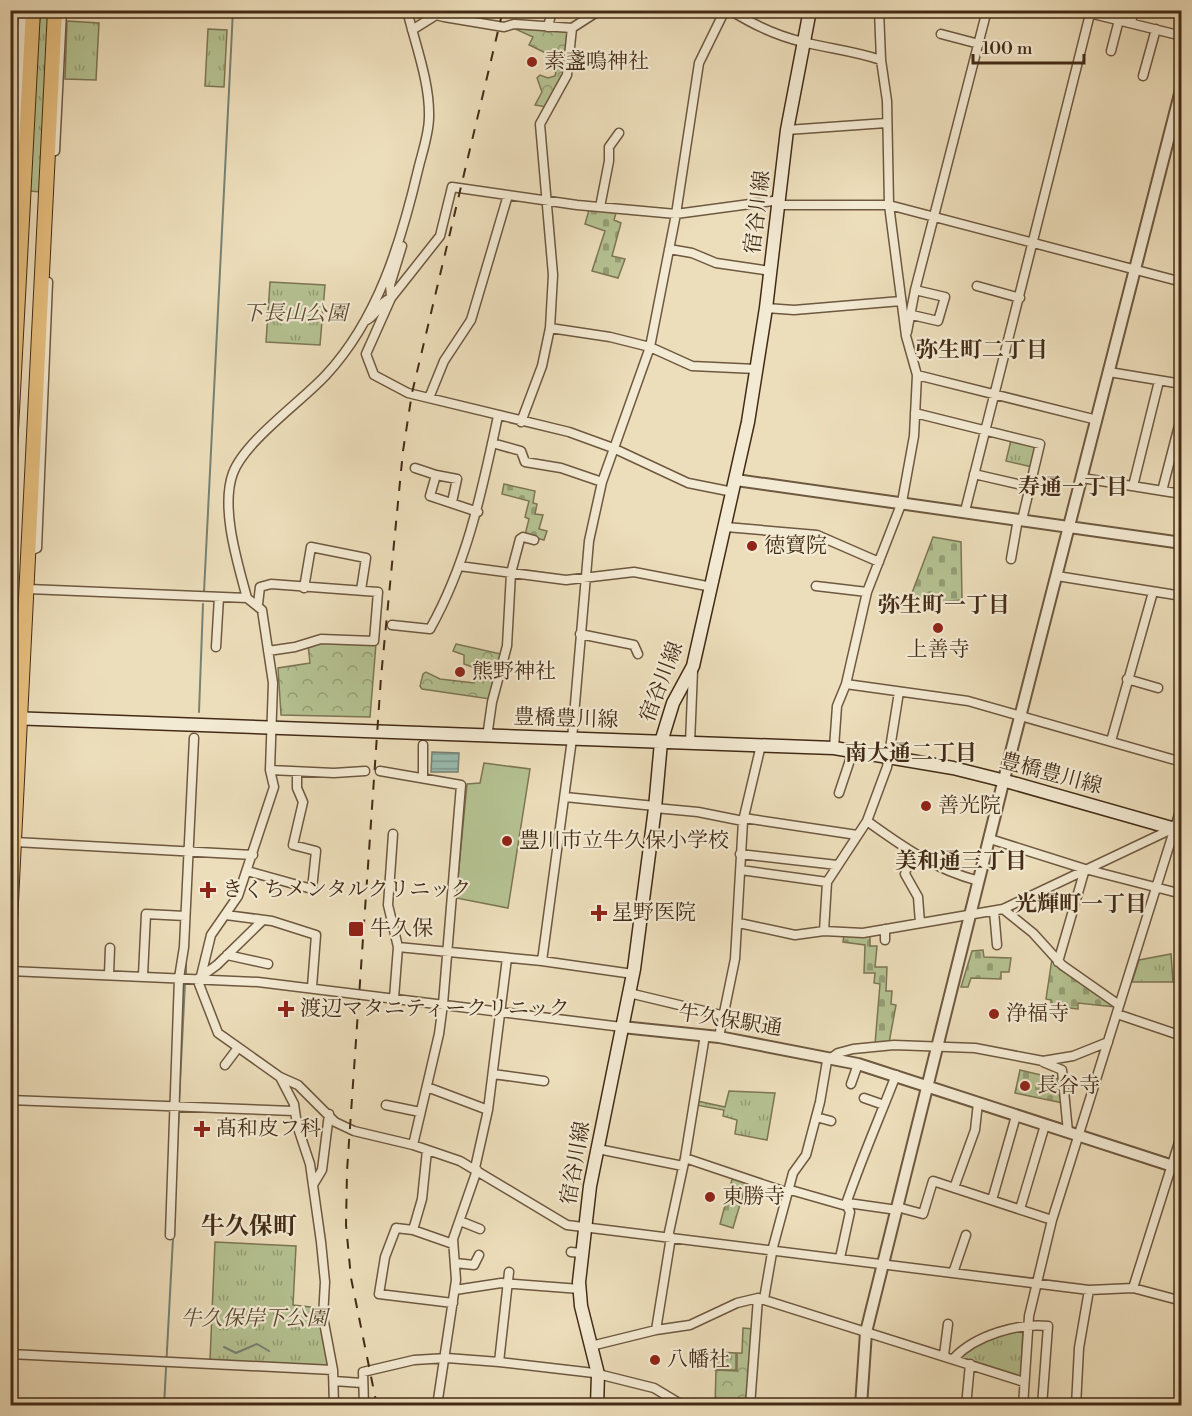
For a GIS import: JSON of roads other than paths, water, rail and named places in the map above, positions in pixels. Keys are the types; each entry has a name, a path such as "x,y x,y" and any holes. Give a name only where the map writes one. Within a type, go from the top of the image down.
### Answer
{"highway":[{"path":"10,449 23,166 33,10"},
{"path":"10,922 15,842 16,718 28,589 55,10"}],"main road":[{"name":"宿谷川線","path":"597,1406 598,1374 580,1289 576,1253 585,1228 598,1149 633,974 655,807 661,742 673,703 693,666 735,486 766,308 787,130 810,10"},
{"name":"豊橋豊川線","path":"16,718 834,748 889,756 1004,780 1178,830"}],"street":[{"path":"23,10 16,162 23,166"},
{"path":"48,154 55,151 62,10"},
{"path":"391,298 390,285 401,253 429,117 407,10"},
{"path":"471,21 472,10"},
{"path":"548,27 552,10"},
{"path":"412,30 435,13 504,27 514,24 572,28 600,10"},
{"path":"542,961 572,739 589,541 602,482 650,347 676,214 699,63 727,10 765,29 803,42 852,50 881,60"},
{"path":"834,748 834,722 846,684 867,592 902,502 912,446 915,413 917,375 906,336 889,206 887,101 881,60 879,10"},
{"path":"906,336 912,315 915,290 987,10"},
{"path":"1077,10 1182,36"},
{"path":"1131,23 1134,10"},
{"path":"965,511 1090,12"},
{"path":"1111,51 1119,20"},
{"path":"521,422 542,366 550,328 554,275 540,124 567,75 572,28"},
{"path":"1143,76 1156,30"},
{"path":"941,34 979,44"},
{"path":"861,1406 866,1332 1134,267 1182,86"},
{"path":"787,130 886,123"},
{"path":"600,207 609,161 609,147 619,133"},
{"path":"1182,282 1134,267 889,206 779,202 676,214 600,207 452,187 440,236 391,298 366,354 369,367 374,375 394,387 521,422 568,432 614,448 688,483 902,502 1182,543"},
{"path":"429,398 444,361 471,320 508,195"},
{"path":"247,598 232,533 230,499 233,473 266,432 326,375 364,322 404,230"},
{"path":"669,249 692,253 716,263 771,271"},
{"path":"10,290 13,260 19,258"},
{"path":"977,286 1020,298"},
{"path":"912,315 938,321 945,297 915,290"},
{"path":"364,322 376,313 386,299 391,298"},
{"path":"766,308 794,310 901,302"},
{"path":"550,328 610,337 650,347 692,366 756,369"},
{"path":"1109,372 1182,384"},
{"path":"917,375 1097,420"},
{"path":"1133,486 1159,381"},
{"path":"915,413 1040,444 1011,560"},
{"path":"1162,491 1182,414"},
{"path":"392,625 430,629 459,567 478,512 498,416"},
{"path":"492,443 521,451 525,462 561,468 602,482"},
{"path":"415,468 457,479 452,502"},
{"path":"974,474 1030,487"},
{"path":"436,475 430,496 478,512"},
{"path":"1082,478 1182,494"},
{"path":"726,527 817,536 879,562"},
{"path":"487,737 492,702 507,646 512,573 520,539 523,537 534,540"},
{"path":"304,588 311,547 366,558 361,590"},
{"path":"459,567 566,580 634,572 712,587"},
{"path":"1057,576 1182,596"},
{"path":"258,604 260,587 271,584 304,588 326,586 378,592 374,641 321,639 295,647 268,651"},
{"path":"816,586 867,592"},
{"path":"28,589 247,598 258,604 262,610 273,683 270,770 274,787 238,896 211,935 199,978 199,988 213,1025 224,1039 280,1077 298,1085 335,1122 354,1131 413,1145 476,1169 562,1223 585,1228 1089,1290 1133,1288 1182,1301"},
{"path":"1111,741 1152,592"},
{"path":"216,647 219,597"},
{"path":"580,634 634,645 638,654"},
{"path":"690,743 693,666"},
{"path":"1127,679 1158,688"},
{"path":"846,684 968,701 1182,762"},
{"path":"824,932 827,882 867,821 889,756 899,692"},
{"path":"170,1235 179,978 185,916 194,738"},
{"path":"423,745 423,778"},
{"path":"719,1037 725,1016 739,923 743,819 761,745"},
{"path":"839,793 853,751"},
{"path":"270,770 366,771"},
{"path":"380,771 461,785 443,1004 413,1145"},
{"path":"247,871 312,889 316,851 293,845 303,802 297,789 297,772"},
{"path":"565,797 698,812 857,835"},
{"path":"1023,1406 1029,1324 1052,1220 1073,1145 1079,1137 1155,888 1178,830 1182,805"},
{"path":"867,821 911,853 951,874 979,881"},
{"path":"739,923 795,935 824,932 862,933 885,929 897,931 920,923 999,910 1085,869 1178,830"},
{"path":"393,834 388,904 398,947 394,998"},
{"path":"990,839 1085,869 1182,894"},
{"path":"15,842 253,855"},
{"path":"911,853 905,874 918,897 920,923"},
{"path":"740,854 837,865"},
{"path":"1058,962 1085,869"},
{"path":"741,870 827,882"},
{"path":"997,945 999,910"},
{"path":"999,910 1033,933 1058,962 1118,1010 1182,1036"},
{"path":"143,975 146,915 185,916"},
{"path":"226,915 262,921 315,935 312,987"},
{"path":"199,978 262,921"},
{"path":"885,929 885,940"},
{"path":"398,947 542,961 633,974"},
{"path":"108,974 110,948"},
{"path":"227,955 268,964"},
{"path":"437,1406 455,1290 453,1244 476,1169 488,1110 507,958"},
{"name":"牛久保駅通","path":"10,971 143,975 312,987 622,1027 719,1037 858,1064 1176,1167"},
{"path":"628,993 725,1016"},
{"path":"657,1330 669,1237 705,1035"},
{"path":"1043,1061 1073,1056 1108,1042"},
{"path":"750,1406 761,1298 793,1173 806,1155 827,1061 831,1057 838,1053 874,1046 997,1050 1043,1061 1062,1070 1068,1132"},
{"path":"225,1065 237,1049"},
{"path":"851,1083 858,1064"},
{"path":"493,1074 544,1081"},
{"path":"840,1258 849,1212 846,1204 863,1152 870,1142 896,1075"},
{"path":"280,1077 291,1095 313,1185 325,1282 323,1317 333,1370 334,1406"},
{"path":"427,1087 488,1110"},
{"path":"864,1098 884,1106"},
{"path":"10,1100 294,1111"},
{"path":"954,1188 975,1130 978,1103"},
{"path":"386,1105 420,1112"},
{"path":"313,1185 322,1170 329,1114"},
{"path":"816,1116 831,1121"},
{"path":"992,1200 1016,1116"},
{"path":"1020,1209 1045,1125"},
{"path":"1133,1288 1176,1167 1182,1133"},
{"path":"598,1149 684,1162 788,1191 846,1204 923,1214 933,1181 1052,1220"},
{"path":"413,1230 422,1199 427,1150"},
{"path":"460,1221 480,1229"},
{"path":"453,1244 413,1230 396,1229 375,1292 453,1303"},
{"path":"953,1273 966,1235"},
{"path":"455,1263 474,1265 479,1255"},
{"path":"499,1362 508,1272"},
{"path":"455,1290 508,1284 580,1289"},
{"path":"1076,1406 1079,1348 1089,1290"},
{"path":"591,1346 657,1330 690,1325 737,1303 761,1298 1024,1382"},
{"path":"944,1355 948,1324"},
{"path":"954,1358 978,1340 1029,1324 1048,1326 1042,1406"},
{"path":"10,1354 59,1354 333,1370"},
{"path":"364,1406 362,1372 381,1366 445,1358 598,1374 654,1388 684,1406"},
{"path":"966,1406 970,1364"},
{"path":"334,1381 362,1383"}],"water":[{"path":"432,752 459,753 458,772 431,772"}],"waterway":[{"path":"204,592 233,10"},
{"path":"10,15 21,15"},
{"path":"199,712 203,604"},
{"path":"186,956 186,974"},
{"path":"179,1103 185,983"},
{"path":"177,1151 179,1109"},
{"path":"164,1406 173,1238"},
{"path":"224,1347 236,1353 257,1344 269,1351"}],"railway":[{"path":"377,1406 351,1278 346,1225 347,1171 381,677 403,451 412,393 503,10"}],"place":[{"name":"素盞鳴神社","path":"532,62"},
{"name":"徳寶院","path":"752,546"},
{"name":"上善寺","path":"938,628"},
{"name":"熊野神社","path":"460,672"},
{"name":"善光院","path":"926,806"},
{"name":"豊川市立牛久保小学校","path":"507,841"},
{"name":"きくちメンタルクリニック","path":"208,890"},
{"name":"星野医院","path":"599,913"},
{"name":"牛久保","path":"356,929"},
{"name":"渡辺マタニティークリニック","path":"286,1009"},
{"name":"浄福寺","path":"994,1014"},
{"name":"長谷寺","path":"1025,1086"},
{"name":"髙和皮フ科","path":"202,1129"},
{"name":"東勝寺","path":"710,1197"},
{"name":"八幡社","path":"655,1360"}],"district":[{"name":"弥生町二丁目","path":"982,350"},
{"name":"寿通一丁目","path":"1073,487"},
{"name":"弥生町一丁目","path":"944,605"},
{"name":"南大通二丁目","path":"911,753"},
{"name":"美和通三丁目","path":"961,861"},
{"name":"光輝町一丁目","path":"1081,904"},
{"name":"牛久保町","path":"249,1227"}],"park label":[{"name":"下長山公園","path":"295,314"},
{"name":"牛久保岸下公園","path":"254,1319"}]}
